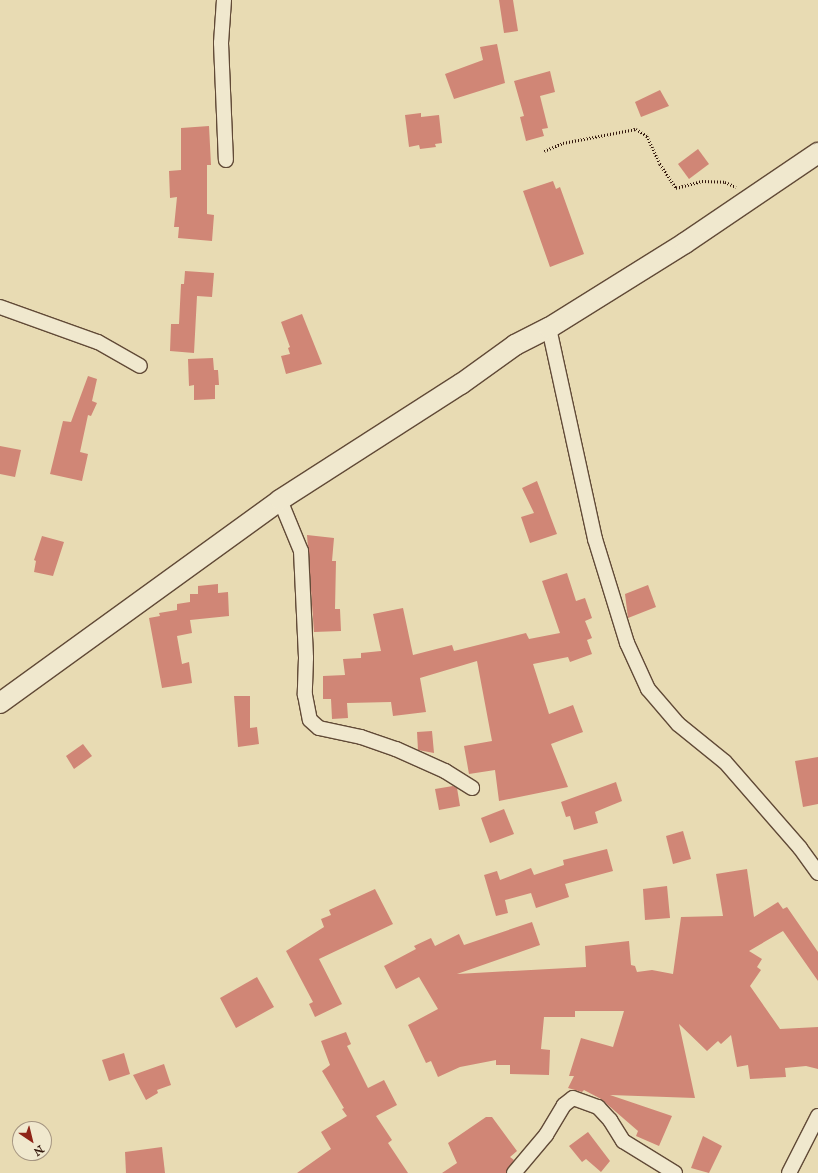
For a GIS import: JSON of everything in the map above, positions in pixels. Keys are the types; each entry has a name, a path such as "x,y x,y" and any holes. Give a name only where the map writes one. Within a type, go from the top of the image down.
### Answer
{"street":[{"path":"224,0 221,43 226,160"},
{"path":"0,702 280,500 461,384 516,345 549,328 685,243 818,153"},
{"path":"0,307 98,342 140,366"},
{"path":"549,328 595,539 627,643 648,689 678,724 725,762 800,848 818,873"},
{"path":"280,500 301,551 306,658 305,695 310,720 319,728 361,737 396,750 445,771 472,788"},
{"path":"514,1173 546,1135 564,1105 574,1098 598,1107 610,1120 622,1141 676,1173"},
{"path":"789,1173 817,1118"}],"path":[{"path":"544,151 563,143 636,129 647,136 660,164 676,188 702,181 725,182 737,188 746,202"}],"building":[{"path":"499,0 513,0 518,31 504,33"},
{"path":"497,44 505,83 454,99 445,74 483,60 480,47"},
{"path":"550,71 555,92 540,96 548,128 542,129 544,136 526,141 520,117 524,116 514,81"},
{"path":"660,90 669,106 641,117 635,102"},
{"path":"421,113 421,117 439,115 442,143 435,144 436,147 420,149 419,145 409,147 405,115"},
{"path":"209,126 211,165 207,165 207,214 214,215 212,241 178,238 179,227 174,227 177,197 170,198 169,171 181,170 181,128"},
{"path":"698,149 709,164 689,179 678,164"},
{"path":"553,181 556,189 560,187 584,254 550,267 523,191"},
{"path":"185,271 214,273 212,297 197,296 194,353 170,351 171,324 179,324 181,284 184,284"},
{"path":"302,314 322,364 286,374 281,356 290,354 288,348 290,347 281,322"},
{"path":"213,358 214,370 218,370 219,385 215,385 215,399 194,400 194,385 189,386 188,359"},
{"path":"88,376 97,379 92,401 97,403 91,416 88,415 80,452 88,454 82,481 50,474 63,421 71,422"},
{"path":"0,446 21,450 15,477 0,474"},
{"path":"537,481 557,534 530,543 521,517 534,513 522,488"},
{"path":"307,535 334,538 332,561 336,561 335,609 340,609 341,631 314,632"},
{"path":"42,536 64,542 53,576 34,572 36,561 34,560"},
{"path":"567,573 576,601 585,598 592,618 585,621 592,638 587,640 592,654 570,662 568,657 533,664 549,714 573,705 583,732 551,744 568,787 499,801 495,770 469,774 464,746 492,741 477,661 420,678 426,712 393,716 391,702 347,703 348,718 332,719 331,699 323,699 323,676 345,675 343,659 361,658 361,653 381,651 373,614 403,608 413,655 452,645 454,651 526,633 529,639 560,633 542,581"},
{"path":"218,584 218,593 228,592 229,616 190,620 192,633 177,636 182,664 189,662 192,683 162,688 149,618 160,616 159,613 177,610 177,604 190,602 190,594 198,594 198,586"},
{"path":"648,585 656,607 628,618 625,594"},
{"path":"234,696 250,696 250,728 257,727 259,744 238,747"},
{"path":"432,731 434,753 418,750 417,732"},
{"path":"83,744 92,756 74,769 66,756"},
{"path":"818,757 818,804 803,807 795,761"},
{"path":"616,782 622,801 595,812 598,823 574,830 570,816 566,817 561,802"},
{"path":"453,786 457,788 460,806 439,810 435,789"},
{"path":"504,809 514,834 490,843 481,818"},
{"path":"683,831 691,859 673,864 666,836"},
{"path":"607,849 613,871 565,884 569,897 536,908 531,893 505,900 508,913 496,916 484,875 497,871 500,880 531,868 534,875 564,865 563,860"},
{"path":"747,869 754,917 778,902 783,909 787,907 818,952 818,981 783,931 749,951 762,959 757,967 761,970 750,986 780,1029 818,1027 818,1069 806,1066 785,1068 786,1077 750,1079 748,1065 737,1067 731,1035 721,1044 718,1041 707,1051 679,1024 695,1098 610,1095 672,1116 659,1146 636,1136 638,1131 601,1099 584,1090 582,1092 568,1088 574,1076 569,1076 581,1038 613,1047 624,1011 575,1011 575,1017 544,1017 541,1049 550,1050 549,1075 510,1074 510,1065 496,1065 496,1060 460,1067 438,1077 431,1061 426,1063 408,1025 438,1009 419,977 396,989 384,966 416,949 414,946 431,938 435,946 459,934 464,945 532,922 540,945 457,974 586,967 585,946 629,941 631,965 635,966 637,972 652,970 673,974 681,917 723,916 716,874"},
{"path":"667,886 670,918 645,920 643,889"},
{"path":"375,889 393,924 319,959 342,1004 315,1017 309,1004 313,1002 286,951 324,927 321,919 331,915 329,910"},
{"path":"257,977 274,1007 236,1028 220,998"},
{"path":"346,1032 351,1044 347,1046 368,1088 384,1080 397,1105 376,1116 392,1140 388,1143 408,1173 297,1173 331,1149 321,1132 347,1116 342,1109 344,1108 322,1071 330,1065 321,1041"},
{"path":"124,1053 130,1074 109,1081 102,1060"},
{"path":"164,1064 171,1085 157,1090 158,1093 146,1100 133,1075"},
{"path":"486,1117 492,1117 517,1151 510,1157 514,1160 506,1173 442,1173 457,1163 448,1143"},
{"path":"588,1132 610,1161 601,1172 586,1159 582,1162 569,1146"},
{"path":"703,1136 722,1146 709,1173 691,1168"},
{"path":"162,1147 165,1173 126,1173 125,1152"}]}
